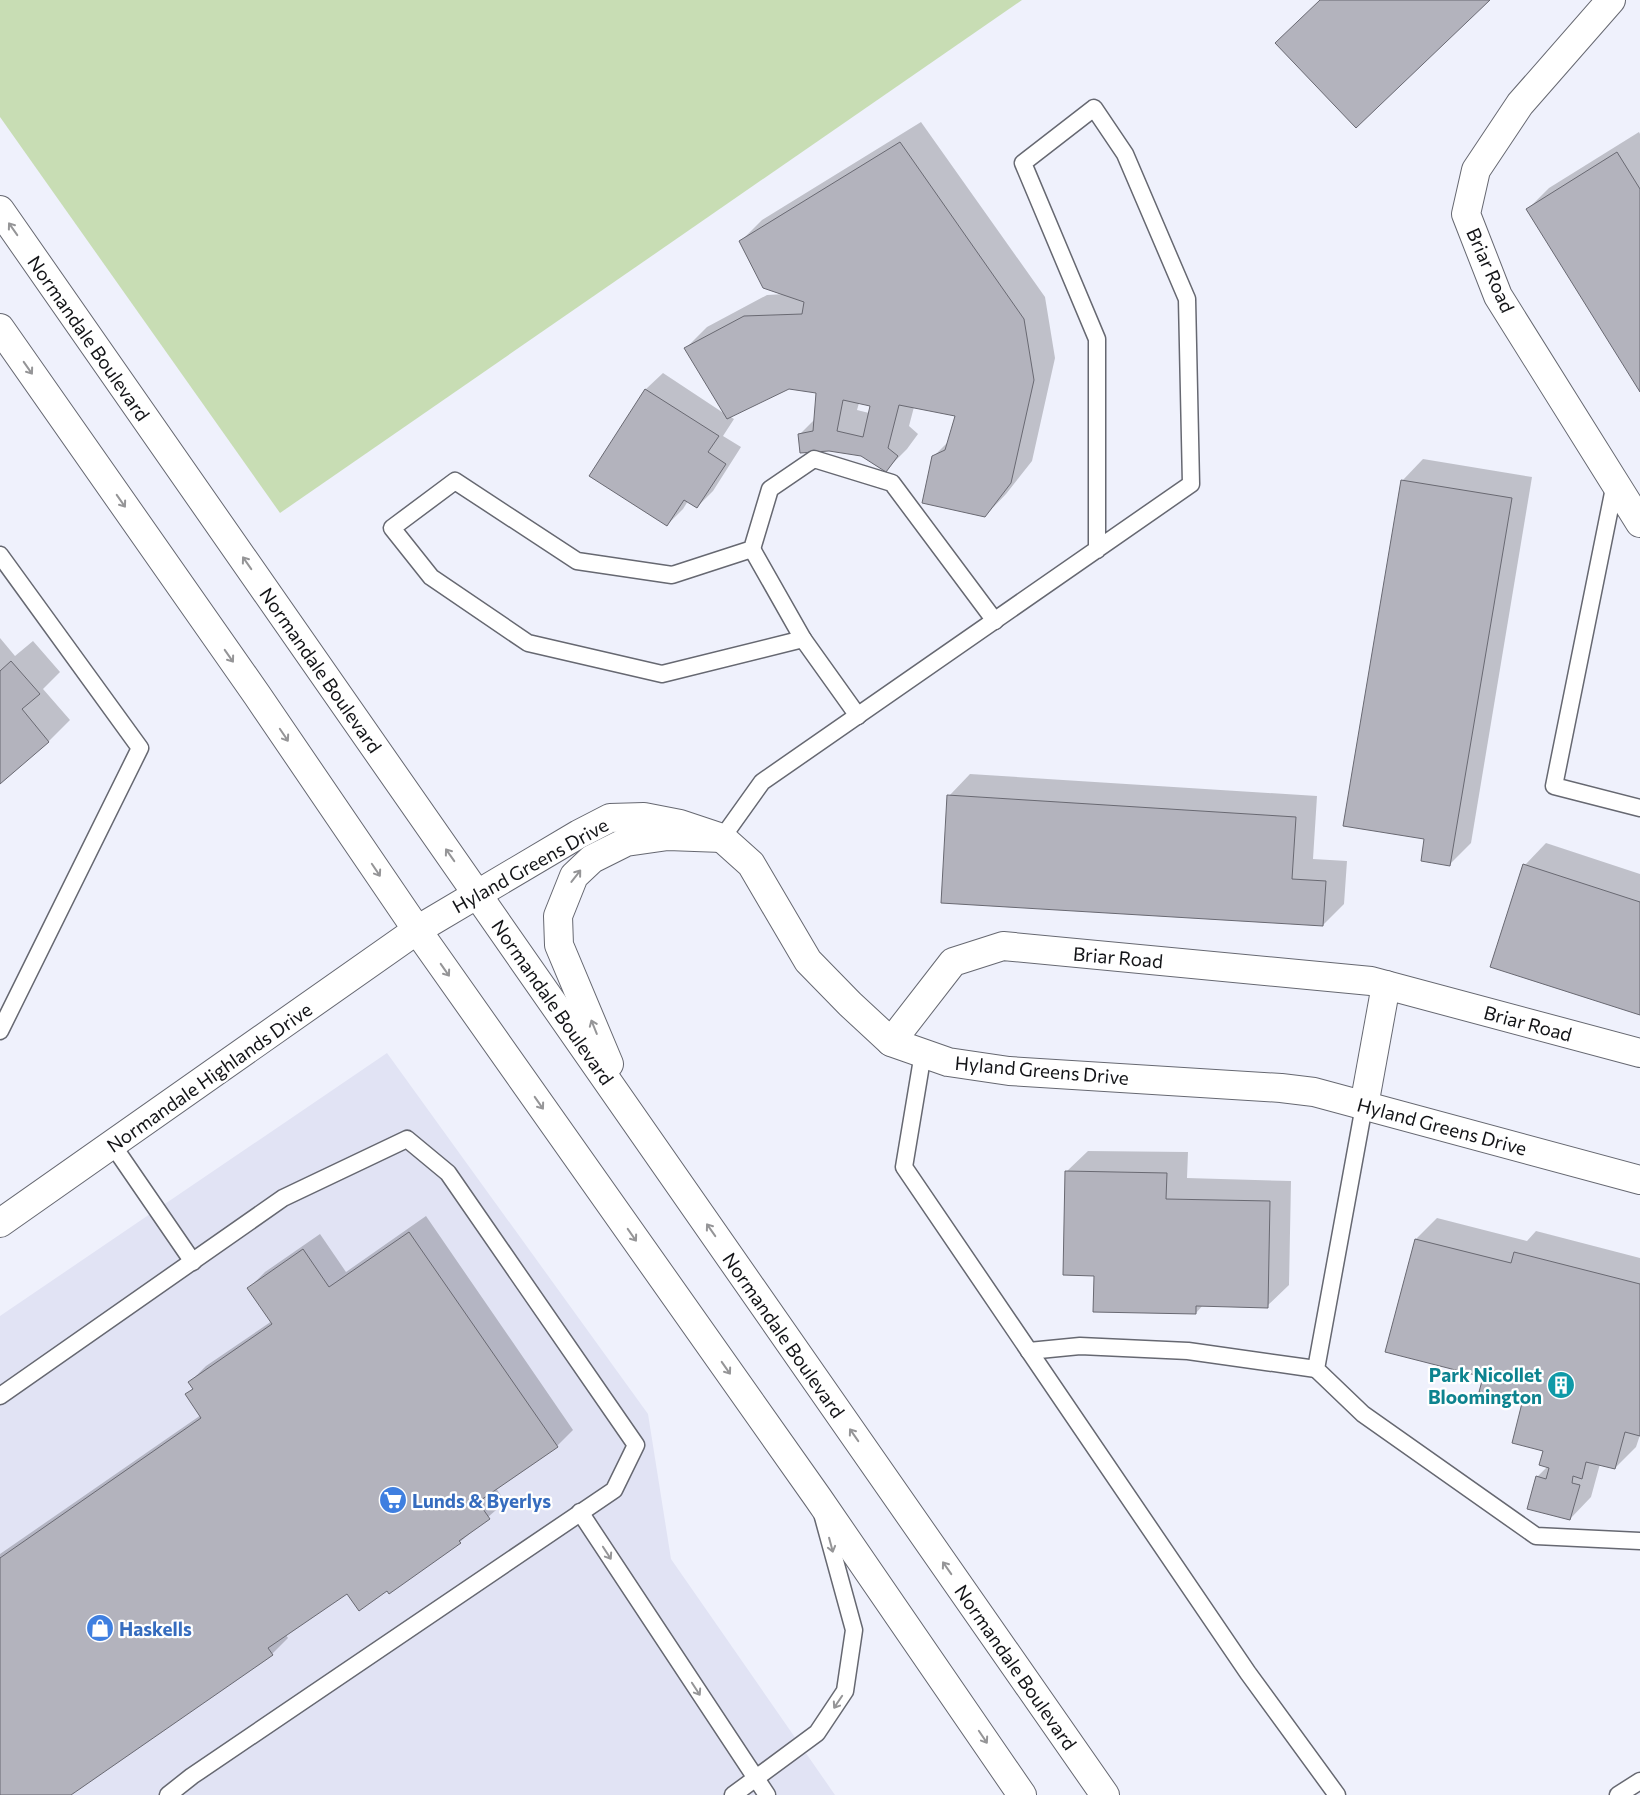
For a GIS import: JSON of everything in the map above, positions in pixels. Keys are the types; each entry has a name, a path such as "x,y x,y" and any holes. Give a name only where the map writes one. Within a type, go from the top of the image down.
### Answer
{"main road":[{"name":"Briar Road","path":"1611,0 1520,104 1476,170 1466,214 1498,296 1640,523"},
{"name":"Normandale Boulevard","path":"0,210 1105,1795"},
{"path":"0,328 257,695 417,930 818,1498 1022,1795"},
{"name":"Hyland Greens Drive","path":"417,930 579,834 610,818 644,817 680,824 722,838 752,864 808,961 891,1042 948,1062 1009,1071 1281,1088 1314,1092 1640,1180"},
{"path":"624,1105 576,982 559,945 558,916 565,896 574,876 592,859 626,842 668,836 722,838"},
{"name":"Normandale Highlands Drive","path":"0,1223 417,930"},
{"name":"Briar Road","path":"891,1042 953,962 1003,946 1371,981 1640,1053"},
{"path":"1364,1106 1386,985"}],"lane":[{"path":"722,838 762,782 995,621 1097,550 1191,484 1187,299 1125,154 1094,108 1023,163 1097,338 1097,550"},
{"path":"858,716 803,639 752,549 770,489 814,459 892,483 995,621"},
{"path":"752,549 672,574 578,561 455,481 392,528 431,577 528,643 662,674 803,639"},
{"path":"1615,484 1554,786 1640,808"},
{"path":"0,555 140,748 0,1031"},
{"path":"923,1053 904,1167 1242,1665 1337,1795"},
{"path":"1316,1369 1364,1106"},
{"path":"0,1396 283,1198 407,1139 448,1173 636,1445 614,1490 192,1776 168,1795"},
{"path":"112,1144 193,1262"},
{"path":"1029,1351 1080,1346 1188,1351 1316,1369 1363,1414 1536,1536 1640,1541"},
{"path":"733,1795 816,1733 845,1691 854,1630 818,1498"},
{"path":"580,1512 767,1795"},
{"path":"1618,1795 1640,1782"}],"shaded area":[{"path":"387,1053 648,1414 671,1559 835,1795 0,1795 0,1316"}],"green space":[{"path":"0,0 1022,0 280,513 0,117"}],"building":[{"path":"1320,0 1490,0 1356,128 1275,43"},
{"path":"900,142 1024,319 1034,380 1011,483 985,517 922,503 932,456 945,450 955,416 899,405 888,448 898,456 886,472 861,456 829,451 800,453 798,434 813,431 816,393 789,389 727,419 684,348 744,316 802,314 804,302 763,288 739,241","holes":["843,400 870,406 863,437 837,431"]},
{"path":"1617,152 1640,189 1640,392 1526,209"},
{"path":"645,389 719,436 708,452 726,464 697,508 684,500 667,526 589,476"},
{"path":"1401,480 1512,498 1450,866 1421,861 1424,839 1343,826"},
{"path":"11,661 40,694 22,709 49,742 0,784 0,671"},
{"path":"947,795 1296,817 1292,879 1326,881 1323,926 941,903"},
{"path":"1523,864 1640,902 1640,1015 1490,967"},
{"path":"1065,1171 1167,1173 1166,1199 1270,1201 1268,1308 1196,1306 1196,1314 1093,1312 1094,1276 1063,1275"},
{"path":"409,1232 558,1447 478,1502 490,1519 459,1541 461,1543 389,1594 387,1591 359,1611 347,1594 268,1648 273,1655 71,1795 0,1795 0,1558 201,1418 185,1394 193,1389 188,1382 272,1324 247,1288 303,1249 329,1287"},
{"name":"Park Nicollet Bloomington","path":"1415,1239 1511,1263 1514,1252 1640,1284 1640,1436 1625,1432 1615,1469 1586,1462 1582,1479 1573,1476 1572,1483 1580,1485 1570,1520 1527,1509 1536,1476 1546,1479 1549,1468 1539,1465 1543,1451 1512,1443 1522,1403 1479,1392 1483,1377 1385,1352"}],"place":[{"name":"Park Nicollet Bloomington","path":"1561,1385"},
{"name":"Lunds & Byerlys","path":"393,1500"},
{"name":"Haskells","path":"100,1628"}]}
